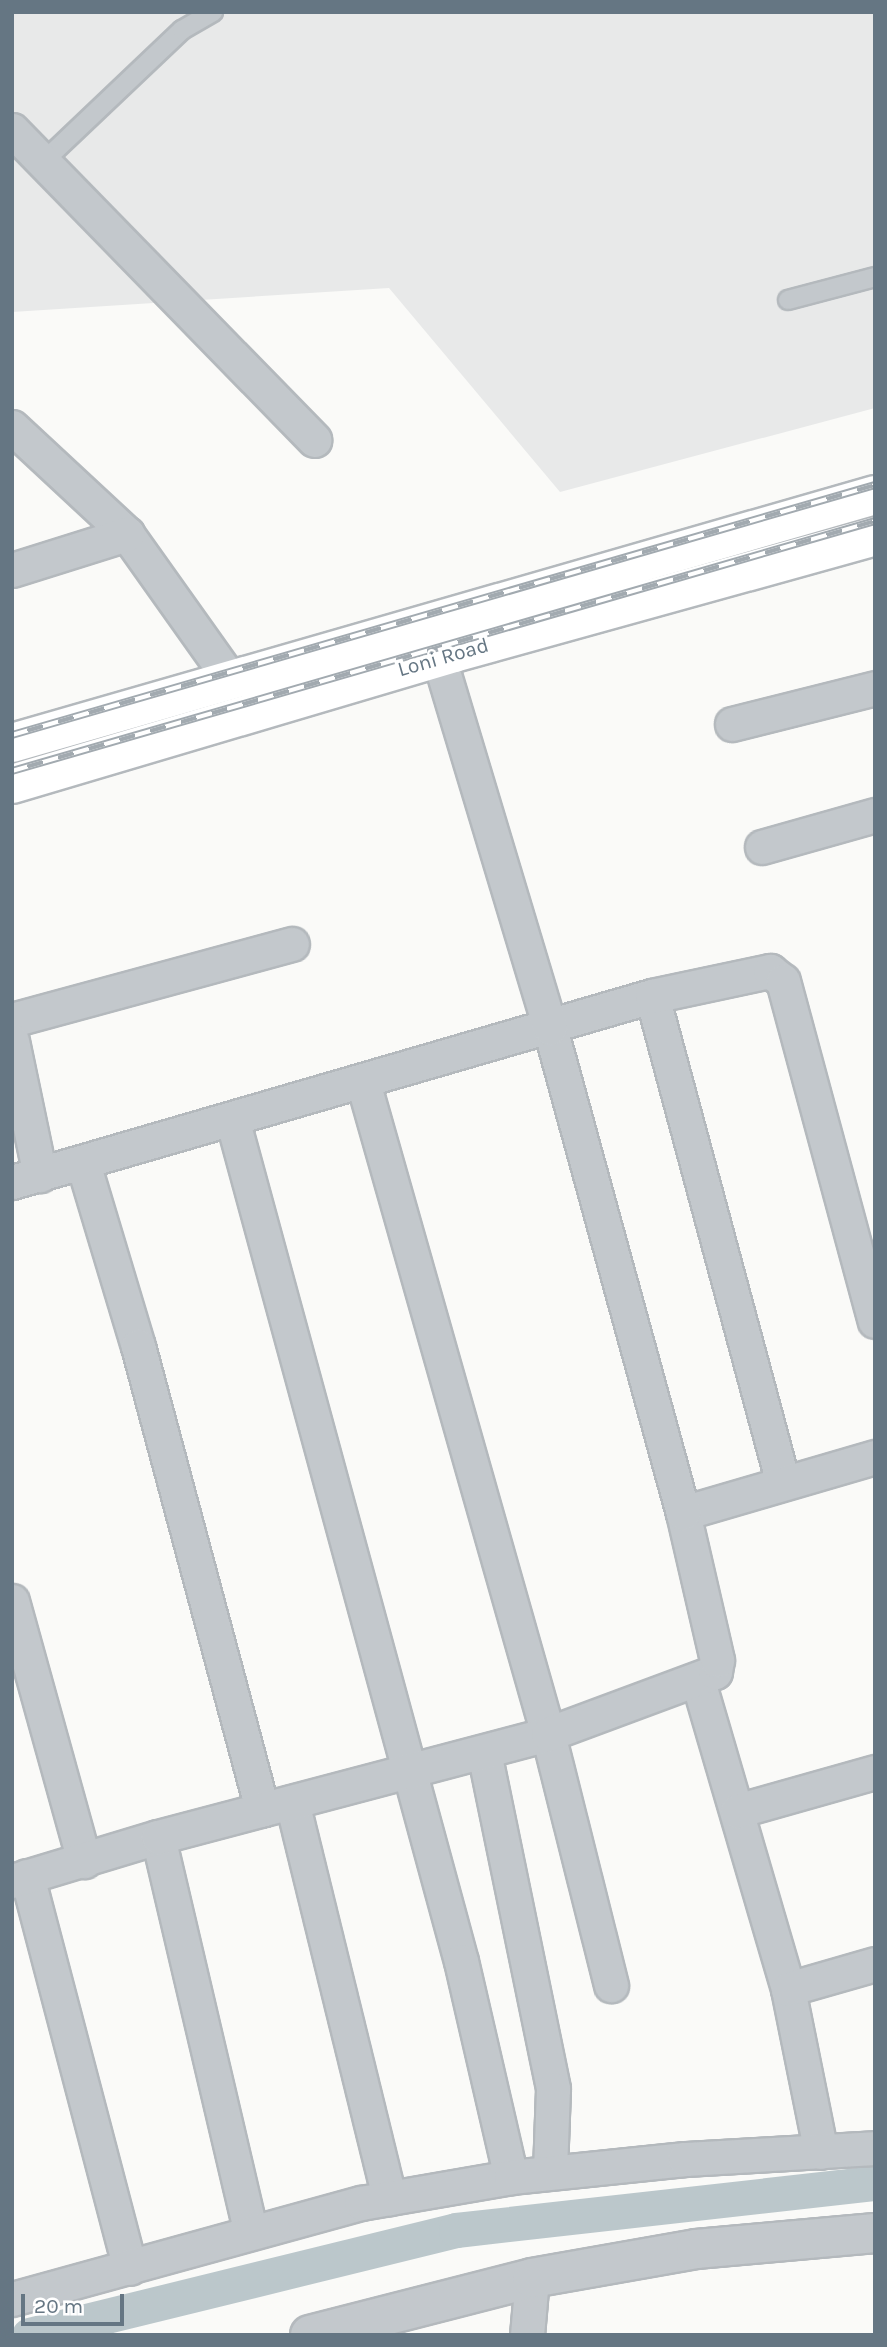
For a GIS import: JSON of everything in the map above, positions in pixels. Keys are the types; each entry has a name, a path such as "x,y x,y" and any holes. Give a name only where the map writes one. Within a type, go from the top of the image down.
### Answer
{"highway":[{"name":"Loni Road","path":"12,743 230,678 875,495"},
{"name":"Loni Road","path":"12,784 439,657 875,536"}],"street":[{"path":"12,130 45,160 315,440"},
{"path":"12,427 127,534 230,678"},
{"path":"12,570 127,534"},
{"path":"130,2268 20,1879 158,1837 411,1774 548,1734 698,1681 715,1672 717,1660 684,1513 550,1028 439,657"},
{"path":"732,724 875,688"},
{"path":"762,847 875,815"},
{"path":"12,1020 292,944"},
{"path":"12,1041 26,1179 233,1122 652,996 751,972 779,974 875,1321"},
{"path":"652,996 783,1483"},
{"path":"363,1082 548,1734 611,1985"},
{"path":"233,1122 411,1774 511,2176"},
{"path":"83,1163 277,1806 389,2198"},
{"path":"684,1513 875,1457"},
{"path":"12,1601 84,1861"},
{"path":"698,1681 788,1989 821,2152"},
{"path":"484,1752 553,2089 551,2171"},
{"path":"737,1811 875,1772"},
{"path":"158,1837 251,2232"},
{"path":"788,1989 875,1964"},
{"path":"12,2299 251,2232 389,2198 511,2176 875,2148"},
{"path":"310,2335 531,2278 696,2249 875,2233"},
{"path":"527,2335 531,2278"}],"lane":[{"path":"45,160 182,30 213,12"},
{"path":"788,300 875,277"}],"shaded area":[{"path":"12,12 875,12 875,408 560,492 389,288 12,312"}],"waterway":[{"path":"29,2335 456,2230 875,2183"}],"railway":[{"path":"12,735 875,485"},
{"path":"12,771 875,521"}]}
